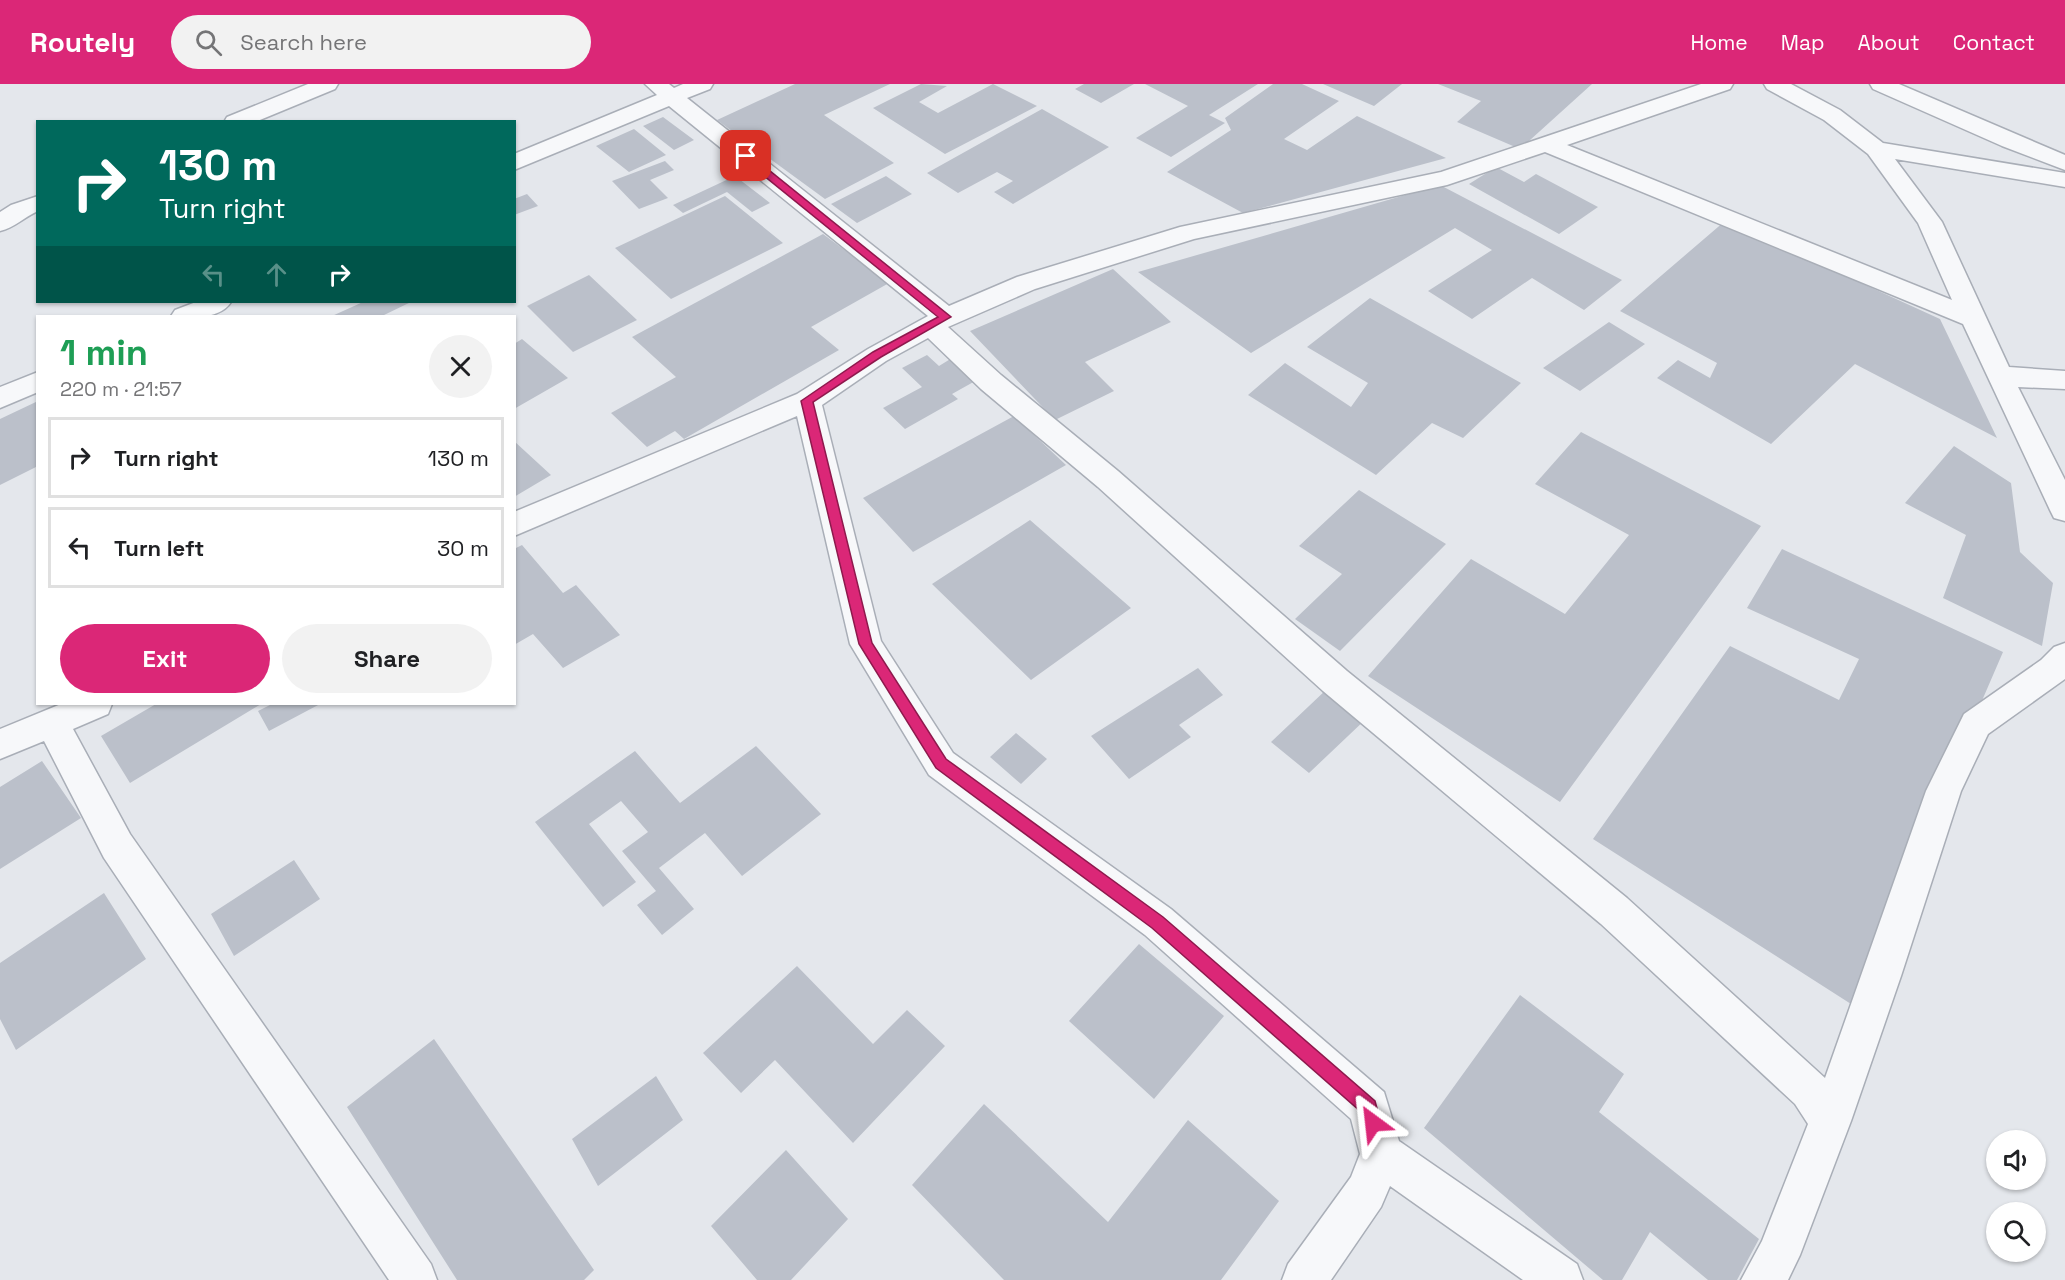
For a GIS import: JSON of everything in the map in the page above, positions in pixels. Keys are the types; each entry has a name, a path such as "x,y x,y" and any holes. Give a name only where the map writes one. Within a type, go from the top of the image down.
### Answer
{"street":[{"path":"240,120 327,84"},
{"path":"516,162 664,90 702,84"},
{"path":"516,524 807,401 877,355 939,322 1026,283 1189,232 1447,178 1722,84"},
{"path":"1775,84 1832,115 1876,149 1930,222 1999,376 2065,510"},
{"path":"1881,84 2065,163"},
{"path":"664,90 939,322 991,382 1108,479 1335,681 1614,911 1809,1090 1830,1122"},
{"path":"1545,144 1972,318"},
{"path":"1876,149 2065,180"},
{"path":"0,224 19,210 36,204"},
{"path":"186,315 216,303"},
{"path":"1999,376 2065,380"},
{"path":"0,398 36,382"},
{"path":"807,401 866,644 941,764 1158,922 1369,1107 1381,1155 1366,1192 1304,1280"},
{"path":"1762,1280 1778,1256 1830,1122 1944,790 1976,724 2061,670"},
{"path":"0,744 94,705"},
{"path":"52,722 117,846 415,1280"},
{"path":"1381,1155 1561,1280"}],"building":[{"path":"795,84 890,84 824,115 894,163 825,199 717,120"},
{"path":"921,84 947,86 919,102 938,113 993,84 1037,106 945,154 873,108"},
{"path":"1084,84 1134,84 1101,103 1075,89"},
{"path":"1145,84 1258,84 1209,115 1225,123 1171,157 1136,138 1188,106"},
{"path":"1273,84 1302,84 1339,101 1284,139 1307,150 1357,116 1446,158 1243,213 1167,172 1231,130 1225,118"},
{"path":"1323,84 1402,84 1374,106"},
{"path":"1438,84 1592,84 1520,149 1457,122 1481,101"},
{"path":"1042,109 1109,147 1013,204 994,192 1013,181 997,172 958,193 927,173"},
{"path":"663,117 694,140 674,150 643,126"},
{"path":"634,129 666,155 629,172 596,146"},
{"path":"665,161 674,170 650,180 668,198 639,209 612,181"},
{"path":"1496,167 1524,182 1536,174 1598,207 1559,234 1469,184"},
{"path":"735,176 770,203 752,212 727,192 683,213 673,205"},
{"path":"886,176 912,194 857,223 831,204"},
{"path":"1440,185 1622,280 1584,310 1532,278 1472,319 1428,291 1492,250 1455,228 1251,353 1138,272"},
{"path":"527,194 538,206 516,214 516,198"},
{"path":"725,196 783,243 671,299 615,248"},
{"path":"1725,221 1940,319 1997,438 1855,364 1771,444 1657,378 1678,360 1710,378 1717,363 1620,311"},
{"path":"823,234 889,283 811,327 839,350 684,439 675,431 647,447 611,413 676,377 632,337"},
{"path":"1113,269 1171,322 1085,362 1114,391 1055,420 970,331"},
{"path":"589,275 637,320 573,352 527,306"},
{"path":"1370,298 1521,383 1463,438 1432,423 1376,475 1248,395 1285,363 1351,407 1368,383 1307,347"},
{"path":"361,303 409,303 384,315 334,315"},
{"path":"1609,322 1645,344 1580,391 1543,368"},
{"path":"522,339 568,378 516,408 516,343"},
{"path":"927,355 939,366 952,358 977,380 952,394 958,399 905,429 883,408 922,387 902,368"},
{"path":"36,402 36,467 0,485 0,419"},
{"path":"1014,416 1066,465 913,552 863,498"},
{"path":"1581,432 1761,526 1560,802 1368,676 1471,559 1565,614 1629,535 1535,484"},
{"path":"516,443 551,475 516,496"},
{"path":"1954,446 2011,483 2020,552 2053,583 2042,646 1943,598 1966,535 1905,503"},
{"path":"1359,490 1446,544 1340,651 1295,619 1342,574 1299,546"},
{"path":"1030,520 1131,608 1031,680 932,584"},
{"path":"522,545 563,593 576,585 620,635 563,668 533,634 516,644 516,548"},
{"path":"1782,549 2003,652 1851,1004 1593,839 1730,646 1839,700 1859,659 1747,608"},
{"path":"1198,668 1223,695 1179,725 1191,737 1129,779 1091,736"},
{"path":"1328,688 1367,718 1309,773 1271,742"},
{"path":"154,705 259,705 130,783 101,736"},
{"path":"270,705 318,705 269,731 258,711"},
{"path":"1016,733 1047,759 1021,784 990,757"},
{"path":"756,746 821,814 742,876 705,833 659,868 694,909 662,935 637,905 656,891 622,851 648,832 621,801 589,824 636,882 603,907 535,822 635,751 680,803"},
{"path":"42,761 81,818 0,869 0,787"},
{"path":"294,860 320,899 234,956 211,914"},
{"path":"104,893 146,959 16,1050 0,1019 0,963"},
{"path":"1139,944 1224,1016 1154,1099 1069,1021"},
{"path":"797,966 873,1044 907,1010 945,1046 853,1143 775,1060 741,1093 703,1053"},
{"path":"1520,995 1624,1074 1599,1112 1759,1239 1737,1280 1708,1280 1650,1232 1622,1280 1603,1280 1424,1128"},
{"path":"434,1039 594,1270 584,1280 457,1280 347,1107"},
{"path":"656,1076 683,1120 598,1186 572,1139"},
{"path":"984,1104 1108,1222 1188,1120 1279,1201 1221,1280 1004,1280 912,1185"},
{"path":"786,1150 848,1219 791,1280 757,1280 711,1226"}],"route":[{"path":"746,156 946,317 932,327 877,355 807,401 824,479 866,644 941,764 1158,922 1369,1107 1373,1123"}]}
